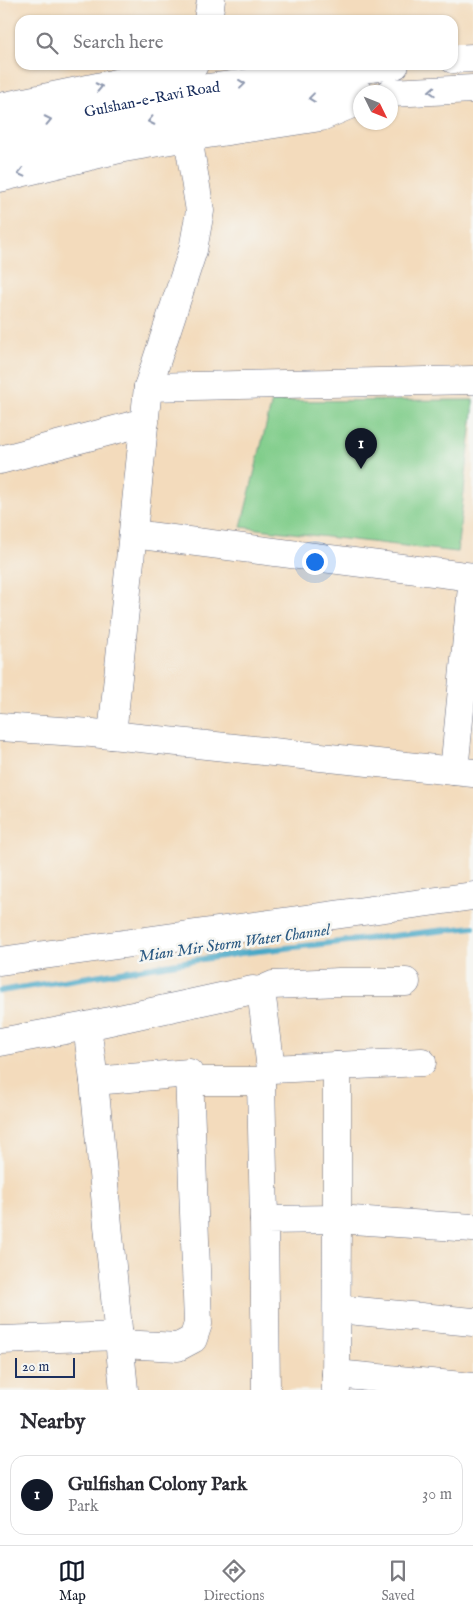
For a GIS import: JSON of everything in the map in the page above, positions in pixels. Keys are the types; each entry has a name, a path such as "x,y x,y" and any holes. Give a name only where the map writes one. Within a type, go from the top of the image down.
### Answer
{"street":[{"path":"209,15 211,0"},
{"path":"458,59 473,58"},
{"path":"0,107 172,70"},
{"name":"Gulshan-e-Ravi Road","path":"0,129 200,89 354,70"},
{"path":"398,93 473,89"},
{"name":"Gulshan-e-Ravi Road","path":"0,153 202,111 353,94"},
{"path":"0,178 124,148 322,117 353,103"},
{"path":"112,735 148,387 193,250 200,212 188,137"},
{"path":"148,387 473,380"},
{"path":"0,460 145,422"},
{"path":"0,728 112,735 463,772 473,577 133,534"},
{"path":"0,961 473,896"},
{"path":"0,1042 87,1026 253,990 259,991 273,985 339,982 406,982"},
{"path":"259,991 262,998 266,1075 264,1220 266,1390"},
{"path":"87,1026 124,1390"},
{"path":"189,1081 266,1075 337,1066 422,1062"},
{"path":"337,1066 336,1382 473,1388"},
{"path":"0,1340 120,1340 178,1347 193,1340 198,1324 189,1072 94,1081"},
{"path":"264,1220 337,1219 473,1228"},
{"path":"337,1309 473,1322"}],"green space":[{"path":"473,400 457,552 241,527 272,401"}],"waterway":[{"name":"Mian Mir Storm Water Channel","path":"0,991 241,953 473,927"}],"place":[{"name":"Gulfishan Colony Park","path":"361,469"}]}
